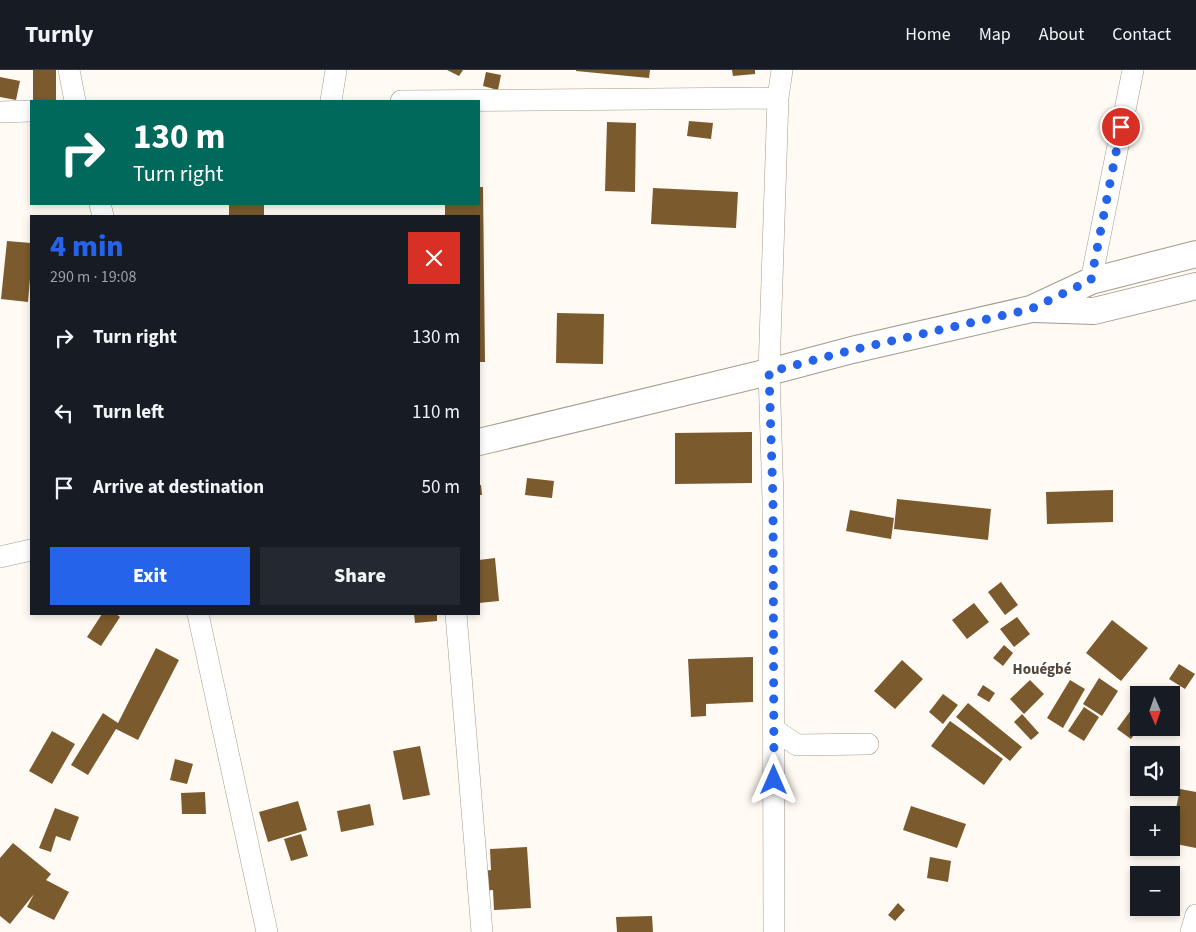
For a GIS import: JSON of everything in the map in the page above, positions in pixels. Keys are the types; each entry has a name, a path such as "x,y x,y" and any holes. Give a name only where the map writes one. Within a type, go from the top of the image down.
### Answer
{"street":[{"path":"69,70 75,100"},
{"path":"331,100 336,70"},
{"path":"774,932 773,500 769,372 778,98 782,70"},
{"path":"1091,280 1132,70"},
{"path":"480,100 778,98"},
{"path":"0,112 30,111"},
{"path":"480,442 852,350 1031,309 1091,280 1196,254"},
{"path":"1031,309 1094,311 1196,286"},
{"path":"0,557 30,550"},
{"path":"198,615 266,932"},
{"path":"456,615 482,932"},
{"path":"775,730 797,745 868,744"},
{"path":"775,761 797,745"},
{"path":"1191,932 1196,915"}],"building":[{"path":"33,70 56,70 56,100 33,100"},
{"path":"447,70 463,70 459,76"},
{"path":"576,70 650,70 649,78"},
{"path":"732,70 755,70 755,74 733,76"},
{"path":"486,72 501,75 498,90 483,86"},
{"path":"0,77 20,81 16,100 0,97"},
{"path":"689,121 713,123 711,139 687,136"},
{"path":"607,122 636,123 635,192 605,191"},
{"path":"480,187 483,187 485,362 480,362 480,215 445,215 445,205 480,205"},
{"path":"653,188 738,192 736,228 651,224"},
{"path":"229,205 264,205 264,215 229,215"},
{"path":"7,241 30,243 28,302 1,299"},
{"path":"557,313 604,314 603,364 556,363"},
{"path":"752,432 752,483 675,484 675,433"},
{"path":"527,478 554,481 552,498 525,495"},
{"path":"1113,490 1113,522 1047,524 1046,492"},
{"path":"897,499 991,509 988,540 894,529"},
{"path":"850,510 894,518 891,539 846,531"},
{"path":"495,558 499,601 480,603 480,560"},
{"path":"1001,582 1018,605 1005,615 988,592"},
{"path":"974,603 989,622 967,639 952,620"},
{"path":"101,615 117,615 120,617 101,646 87,637"},
{"path":"414,615 437,615 437,621 415,623"},
{"path":"1017,617 1030,634 1014,647 1000,629"},
{"path":"1112,620 1148,648 1121,681 1086,653"},
{"path":"1004,645 1013,653 1003,666 993,658"},
{"path":"156,648 179,660 138,740 116,729 88,775 71,765 103,713 118,723"},
{"path":"753,657 753,702 706,704 706,716 691,717 688,659"},
{"path":"902,660 923,679 895,709 874,691"},
{"path":"1179,664 1195,674 1185,689 1169,679"},
{"path":"1099,678 1118,691 1102,716 1083,704"},
{"path":"1030,680 1044,694 1024,714 1010,699"},
{"path":"1070,680 1085,689 1063,728 1047,718"},
{"path":"983,685 995,693 989,702 977,695"},
{"path":"943,694 958,705 943,724 929,712"},
{"path":"968,703 1022,747 1010,761 956,717"},
{"path":"1084,707 1099,717 1084,741 1068,731"},
{"path":"1130,711 1130,736 1133,736 1131,739 1117,729"},
{"path":"1022,714 1039,733 1031,740 1014,722"},
{"path":"950,721 1003,759 984,785 931,746"},
{"path":"52,731 75,744 52,784 29,771"},
{"path":"420,746 430,795 403,800 393,751"},
{"path":"175,759 193,764 187,784 170,780"},
{"path":"1180,789 1196,792 1196,848 1180,845 1180,806 1177,806"},
{"path":"205,792 206,814 182,814 181,793"},
{"path":"298,801 307,830 268,842 259,812"},
{"path":"370,804 374,825 341,832 337,811"},
{"path":"911,806 966,824 957,848 903,830"},
{"path":"55,808 79,817 70,841 56,836 51,852 39,848"},
{"path":"301,834 308,856 291,861 284,839"},
{"path":"13,843 51,874 46,880 69,892 54,920 27,907 34,894 10,924 0,916 0,858"},
{"path":"527,847 531,908 494,910 493,890 484,891 483,871 491,870 490,849"},
{"path":"930,857 951,861 948,882 927,878"},
{"path":"898,903 905,910 895,921 888,915"},
{"path":"652,916 653,932 617,932 616,917"}],"district":[{"name":"Houégbé","path":"1042,669"}],"route":[{"path":"774,780 773,500 769,372 852,350 1031,309 1091,280 1121,127"}]}
